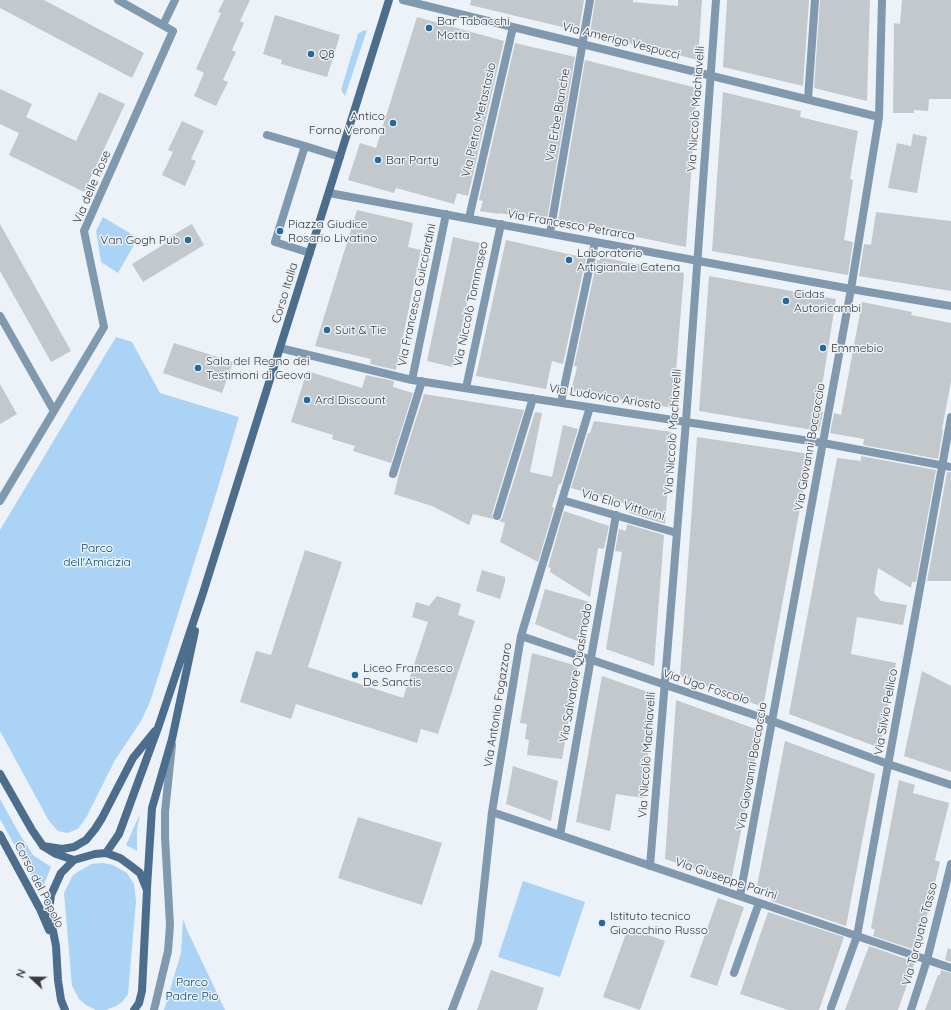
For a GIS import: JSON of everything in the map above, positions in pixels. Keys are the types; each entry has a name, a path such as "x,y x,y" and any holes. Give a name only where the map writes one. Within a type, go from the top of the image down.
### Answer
{"main road":[{"name":"Corso Italia","path":"203,593 389,0"},
{"path":"106,853 119,834 159,725 203,593"},
{"path":"134,1010 139,1003 142,991 152,808 172,739 203,593"},
{"path":"43,846 62,849 74,847 86,840 102,818 133,758 159,725"},
{"name":"Corso del Popolo","path":"0,774 32,830 43,846 56,854 74,860"},
{"name":"Corso del Popolo","path":"0,835 40,909 56,946"},
{"path":"66,1010 61,1000 56,946 49,911 51,895 61,872 74,860 106,853 120,858 140,874 147,890"}],"street":[{"path":"118,0 163,25 175,0"},
{"name":"Via Amerigo Vespucci","path":"403,0 879,117"},
{"name":"Via Erbe Bianche","path":"550,233 590,0"},
{"name":"Via Niccolò Machiavelli","path":"650,866 686,421 716,0"},
{"path":"808,99 815,0"},
{"name":"Via Giovanni Boccaccio","path":"740,896 851,289 879,117 882,0"},
{"name":"Via delle Rose","path":"54,411 104,327 84,231 173,31 163,25"},
{"name":"Via Pietro Metastasio","path":"469,218 513,27"},
{"path":"267,135 340,157"},
{"path":"305,146 275,242 310,253"},
{"name":"Via Francesco Petrarca","path":"329,193 951,306"},
{"name":"Via Francesco Guicciardini","path":"412,380 446,214"},
{"name":"Via Niccolò Tommaseo","path":"466,388 500,224"},
{"path":"561,402 595,242"},
{"path":"0,316 54,411 0,501"},
{"name":"Via Ludovico Ariosto","path":"280,348 412,380 686,421 951,467"},
{"path":"393,474 422,381"},
{"path":"497,516 533,398"},
{"name":"Via Antonio Fogazzaro","path":"452,1010 478,942 492,812 521,636 590,407"},
{"name":"Via Silvio Pellico","path":"831,1008 857,936 951,417"},
{"name":"Via Elio Vittorini","path":"562,500 677,533"},
{"name":"Via Salvatore Quasimodo","path":"560,835 616,515"},
{"name":"Via Ugo Foscolo","path":"521,636 664,686 772,721 888,764 951,785"},
{"path":"154,1010 168,951 170,924 165,812 171,764 172,739"},
{"name":"Via Giuseppe Parini","path":"492,812 951,968"},
{"name":"Via Torquato Tasso","path":"911,1010 927,960 951,864"},
{"path":"734,973 759,902"}],"green space":[{"path":"367,30 345,96 341,90 358,34"},
{"path":"103,217 138,238 118,273 101,262 96,231"},
{"name":"Parco dell'Amicizia","path":"116,337 132,342 160,393 239,417 150,702 141,721 115,760 87,816 78,829 67,833 58,831 49,821 0,731 0,530"},
{"path":"0,799 33,855 51,867 41,892 0,819"},
{"path":"140,814 137,830 137,851 126,845"},
{"path":"103,863 113,865 127,873 134,884 136,901 128,994 123,1001 116,1006 106,1010 96,1010 86,1005 79,999 72,986 64,893 73,875 91,864"},
{"path":"523,881 585,902 560,977 498,957"},
{"name":"Parco Padre Pio","path":"183,919 225,1010 164,1010 181,953"}],"building":[{"path":"0,0 44,0 144,53 132,78 0,8"},
{"path":"224,0 250,0 240,21 244,23 232,50 236,52 223,80 228,82 216,106 194,96 204,73 196,69 221,13 218,12"},
{"path":"471,0 584,0 579,31 470,5"},
{"path":"595,0 633,0 633,2 678,6 678,0 702,0 698,60 590,34"},
{"path":"727,0 809,0 803,86 723,67"},
{"path":"820,0 870,0 867,101 814,88"},
{"path":"902,0 951,0 951,99 929,99 928,111 914,110 914,113 893,113 894,23 900,24"},
{"path":"275,15 340,35 327,77 281,64 282,60 263,54"},
{"path":"417,17 504,41 468,196 457,193 454,204 396,188 394,193 348,180 360,143 376,148"},
{"path":"515,43 575,57 547,220 480,211 483,201 479,200"},
{"path":"585,60 697,88 686,247 558,221"},
{"path":"0,89 32,104 26,117 76,141 99,92 125,104 84,192 9,155 19,133 0,124"},
{"path":"723,92 801,111 800,117 858,131 850,179 853,180 844,240 853,242 848,275 712,251"},
{"path":"182,121 204,131 191,159 196,161 185,186 162,175 173,152 168,150"},
{"path":"913,134 927,137 917,193 888,188 897,143 911,146"},
{"path":"357,210 413,223 408,247 421,250 396,370 370,364 371,359 315,346"},
{"path":"876,212 951,221 951,291 859,276 864,244 871,245"},
{"path":"0,224 71,351 51,362 0,271"},
{"path":"192,224 204,245 143,282 132,264 166,243 164,240"},
{"path":"453,237 480,243 453,367 427,361"},
{"path":"506,240 586,258 563,364 552,361 546,389 476,376"},
{"path":"600,257 684,273 673,408 571,391 577,367 574,366 597,260 600,260"},
{"path":"709,276 836,299 818,411 823,412 819,431 699,411"},
{"path":"862,302 912,312 911,315 951,323 951,381 938,459 863,445 864,439 830,433 834,413 841,415"},
{"name":"Sala del Regno dei Testimoni di Geova","path":"174,343 233,362 222,393 163,373"},
{"path":"307,371 362,388 366,375 394,381 393,387 413,393 391,463 353,451 355,446 332,439 333,435 291,422"},
{"path":"0,384 17,414 0,424"},
{"path":"424,394 524,410 492,514 493,519 473,514 469,525 432,506 394,494 401,466"},
{"path":"535,412 542,413 530,472 552,477 563,425 578,429 561,484 559,484 552,507 554,508 538,562 500,542 505,523 499,521 502,518"},
{"path":"594,421 672,432 665,524 629,513 630,505 571,488 588,433 590,433"},
{"path":"697,437 810,454 763,707 680,676"},
{"path":"861,456 936,470 916,582 912,582 911,588 878,568 874,593 881,601 907,605 903,625 857,617 851,654 896,663 880,748 789,714 837,458 861,461"},
{"path":"947,472 951,472 951,581 927,581"},
{"path":"564,511 609,526 604,549 598,548 590,597 550,572 551,568 548,567"},
{"path":"627,524 664,535 654,666 606,649 622,552 615,551 619,529 626,531"},
{"path":"305,550 342,562 308,667 403,698 428,622 412,617 416,602 429,606 437,596 461,604 458,615 475,621 438,734 421,729 417,743 296,704 291,719 240,702 256,651 271,655"},
{"path":"482,570 505,577 500,599 476,591"},
{"path":"545,589 589,602 582,643 535,624"},
{"path":"532,653 578,666 562,759 527,755 529,740 525,739 527,724 520,723"},
{"path":"922,671 951,686 951,772 904,756"},
{"path":"602,676 654,694 644,798 616,794 610,831 576,822"},
{"path":"676,700 761,731 731,881 665,859"},
{"path":"785,741 875,774 846,926 771,901 775,892 757,886"},
{"path":"513,766 558,781 551,821 506,804"},
{"path":"899,780 915,785 913,793 949,803 935,860 940,862 918,951 873,936 875,930 871,928"},
{"path":"358,817 442,843 422,905 338,878"},
{"path":"718,898 744,907 717,986 690,977"},
{"path":"768,912 844,937 819,1010 788,1010 740,994"},
{"path":"628,928 665,941 640,1010 603,997"},
{"path":"869,946 915,962 898,1010 845,1010"},
{"path":"948,948 951,949 951,962 945,960"},
{"path":"491,970 544,988 537,1010 477,1010"},
{"path":"941,970 951,973 951,1010 925,1010 938,975 940,975"}],"place":[{"name":"Bar Tabacchi Motta","path":"429,28"},
{"name":"Q8","path":"311,54"},
{"name":"Antico Forno Verona","path":"393,123"},
{"name":"Bar Party","path":"378,160"},
{"name":"Piazza Giudice Rosario Livatino","path":"280,231"},
{"name":"Van Gogh Pub","path":"188,240"},
{"name":"Laboratorio Artigianale Catena","path":"569,260"},
{"name":"Cidas Autoricambi","path":"786,301"},
{"name":"Suit & Tie","path":"327,330"},
{"name":"Emmebio","path":"823,348"},
{"name":"Sala del Regno dei Testimoni di Geova","path":"198,368"},
{"name":"Ard Discount","path":"307,400"},
{"name":"Liceo Francesco De Sanctis","path":"355,675"},
{"name":"Istituto tecnico Gioacchino Russo","path":"602,923"}]}
